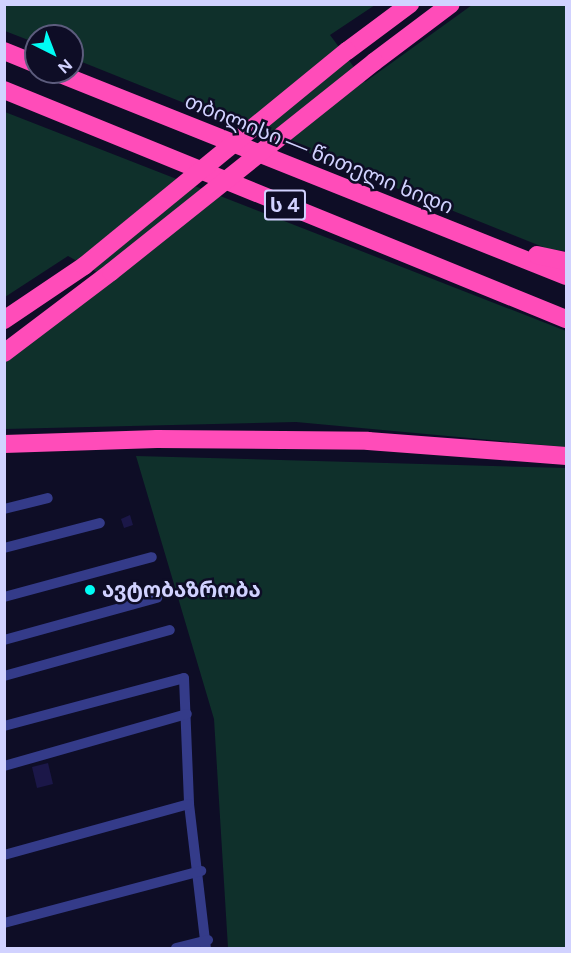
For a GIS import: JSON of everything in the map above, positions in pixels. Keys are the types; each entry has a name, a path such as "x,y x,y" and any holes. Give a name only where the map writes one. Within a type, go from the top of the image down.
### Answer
{"highway":[{"path":"4,320 84,266 347,51 411,4"},
{"path":"4,353 111,272 374,62 451,4"},
{"path":"4,51 24,59"},
{"name":"თბილისი — წითელი ხიდი","path":"84,84 567,276"},
{"name":"ს 4","path":"4,90 567,319"},
{"path":"485,244 567,261"},
{"path":"4,444 157,439 368,441 567,456"}],"lane":[{"path":"4,509 48,498"},
{"path":"4,548 100,523"},
{"path":"4,597 152,557"},
{"path":"4,640 157,598"},
{"path":"4,676 170,630"},
{"path":"4,726 184,678 189,804 201,871 207,944 176,948"},
{"path":"4,766 187,714"},
{"path":"4,855 189,804"},
{"path":"4,923 201,871"}],"green space":[{"path":"4,5 375,5 330,35 365,82 472,5 566,5 566,251 548,249 84,63 84,24 24,24 24,38 5,31"},
{"path":"5,112 566,331 566,447 296,422 5,429 5,361 113,281 68,256 5,297"},
{"path":"136,456 566,468 566,948 228,948 214,719"}],"building":[{"path":"130,515 133,525 124,528 121,519"},
{"path":"48,763 53,784 37,788 32,767"}],"place":[{"name":"ავტობაზრობა","path":"90,590"}]}
